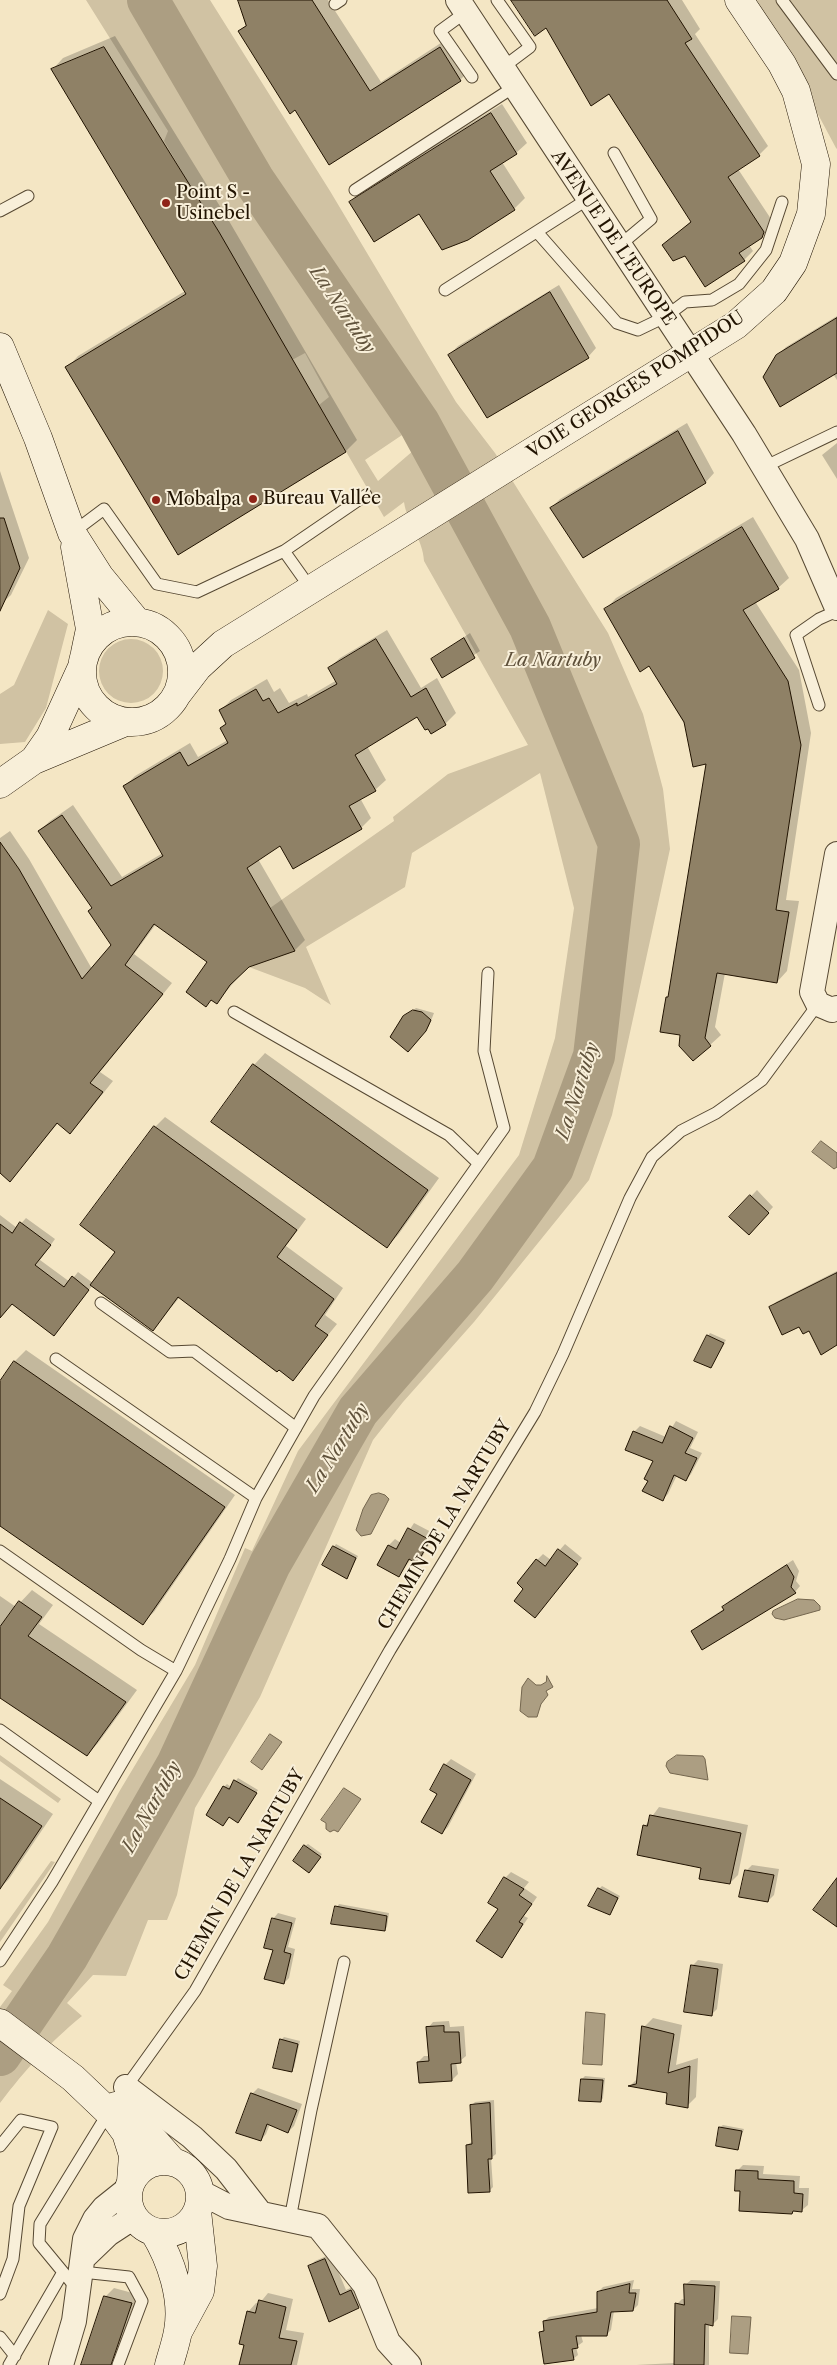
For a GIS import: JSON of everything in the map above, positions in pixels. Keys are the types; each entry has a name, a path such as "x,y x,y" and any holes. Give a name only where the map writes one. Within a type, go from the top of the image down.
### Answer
{"main road":[{"name":"VOIE GEORGES POMPIDOU","path":"175,698 198,667 223,644 736,325 774,291 793,263 811,214 816,164 796,91 782,64 738,0"},
{"path":"0,347 38,438 72,533 89,620 89,639 83,660 84,686 91,700 102,712 125,722"},
{"path":"0,784 34,760 125,722 150,718 164,710 175,698 182,674 179,657 172,642 149,626 100,577 72,533"},
{"path":"34,760 53,730 93,639 106,628 121,623 149,626 186,641 223,644"},
{"path":"0,2023 72,2078 110,2112 126,2134 133,2156 128,2198 172,2268 177,2295 178,2330"},
{"path":"72,2078 105,2098 144,2128 173,2162 191,2173 199,2202 203,2266 200,2291 178,2330 169,2365"},
{"path":"130,2185 138,2172 149,2164 160,2161 173,2162"},
{"path":"144,2224 165,2233 180,2229 192,2220 199,2202"}],"street":[{"name":"AVENUE DE L'EUROPE","path":"462,6 764,467 827,574 837,610"},
{"path":"827,1006 812,992 837,854"},
{"path":"124,2091 192,2137 226,2170 261,2214"},
{"path":"61,2365 74,2321 77,2271 85,2239 95,2219 104,2208 130,2185"},
{"path":"199,2202 318,2226 365,2286 388,2342 409,2365"},
{"path":"77,2271 108,2234 144,2224"}],"lane":[{"path":"497,0 530,47 502,68"},
{"path":"782,0 837,74"},
{"path":"462,6 440,31 472,77"},
{"path":"355,190 514,87"},
{"path":"614,153 651,219 620,245"},
{"path":"0,212 28,196"},
{"path":"445,290 588,199"},
{"path":"537,232 617,323 638,330 665,317 685,302 712,300 739,284 766,250 782,202"},
{"path":"764,467 837,432"},
{"path":"72,533 104,509 158,584 197,592 284,551 366,495"},
{"path":"284,551 311,589"},
{"path":"819,705 796,635 819,619 837,610"},
{"path":"0,1961 52,1882 176,1671 230,1559 256,1498 314,1396 406,1268 477,1162 504,1128 484,1051 488,973"},
{"name":"CHEMIN DE LA NARTUBY","path":"124,2091 195,1991 390,1650 535,1412 563,1354 630,1198 652,1157 681,1131 716,1113 762,1080 827,1006"},
{"path":"234,1012 449,1135 477,1162"},
{"path":"101,1303 170,1352 194,1351 296,1428"},
{"path":"56,1359 256,1498"},
{"path":"0,1551 141,1650 176,1671"},
{"path":"0,1730 99,1801"},
{"path":"290,2219 310,2110 344,1962"},
{"path":"0,2146 21,2120 52,2127 18,2206 13,2259 4,2268 0,2294"},
{"path":"102,2123 40,2224 38,2243 77,2271 129,2277 142,2301 118,2365"},
{"path":"0,2337 12,2360 77,2271"}],"green space":[{"name":"La Nartuby","path":"86,0 210,0 330,191 456,402 495,453 608,633 643,714 663,789 670,849 612,1115 589,1180 474,1322 403,1402 373,1440 260,1697 195,1808 177,1895 167,1920 148,1920 126,1976 93,1975 67,2003 82,2016 38,2057 0,2103 0,2007 12,1991 3,1985 48,1922 119,1792 195,1665 245,1548 252,1551 298,1451 519,1155 555,1038 574,908 540,773 412,853 405,887 306,947 331,1005 305,988 249,967 295,951 270,908 394,821 393,817 448,774 528,745 424,561 421,545 408,517 404,502 384,517 319,405 329,397 305,353 292,360 164,141 168,131","holes":["411,429 421,444 378,481 365,460"]},
{"path":"757,0 837,0 837,149 836,148"},
{"path":"48,610 68,624 46,708 25,742 0,744 0,694 14,685"},
{"path":"131,639 143,641 154,648 161,659 163,671 161,683 154,694 143,701 131,703 119,701 108,694 101,683 99,671 101,659 108,648 119,641"},
{"path":"0,1755 61,1799 58,1803 0,1761"},
{"path":"51,1861 55,1862 0,1942 0,1932"}],"shaded area":[{"path":"821,1141 837,1153 837,1167 834,1169 812,1152"},
{"path":"379,1493 389,1499 371,1534 361,1536 356,1530 363,1509 371,1495"},
{"path":"798,1599 814,1600 820,1606 820,1610 784,1620 775,1618 772,1614 773,1611"},
{"path":"547,1676 553,1687 546,1691 548,1695 541,1704 537,1717 528,1717 520,1711 522,1687 528,1678 536,1685 541,1685 546,1682"},
{"path":"270,1734 282,1742 262,1770 251,1762"},
{"path":"677,1755 703,1756 708,1780 670,1773 666,1766 667,1762"},
{"path":"344,1788 361,1799 338,1832 334,1830 330,1832 326,1829 326,1823 321,1820"},
{"path":"586,2012 605,2014 602,2065 583,2064"},
{"path":"732,2316 751,2317 748,2354 730,2353"}],"building":[{"path":"238,0 312,0 370,91 440,47 461,81 329,165 295,110 290,114 238,31 246,26"},
{"path":"511,0 667,0 692,39 685,43 760,156 728,177 764,232 762,238 739,253 745,261 705,287 685,256 673,261 662,245 691,222 609,94 591,106 546,28 535,36"},
{"path":"104,47 219,232 346,452 178,555 65,367 186,294 51,69"},
{"path":"491,113 517,154 490,171 515,210 468,240 442,250 419,214 374,242 349,202"},
{"path":"550,292 589,358 487,418 448,355"},
{"path":"837,318 837,373 780,407 763,377 776,355"},
{"path":"678,431 706,483 583,558 550,508"},
{"path":"0,518 4,518 20,568 0,611"},
{"path":"742,527 779,589 743,610 788,681 801,745 776,910 789,912 777,983 717,973 705,1038 711,1046 693,1061 679,1046 680,1035 660,1032 666,997 668,997 706,764 693,767 684,722 649,666 640,672 604,609"},
{"path":"464,638 475,658 442,678 431,659"},
{"path":"376,639 411,697 426,688 446,725 431,734 428,729 425,730 417,717 355,755 376,791 349,806 362,829 293,869 280,846 247,868 295,951 249,967 230,985 217,1004 211,1000 206,1007 186,992 207,962 154,924 125,965 163,994 90,1083 103,1092 70,1134 57,1123 10,1182 0,1173 0,842 19,869 82,979 111,945 88,911 92,908 38,831 62,815 111,886 163,856 123,786 180,752 188,766 228,743 220,728 226,724 219,710 256,689 263,701 269,698 278,713 297,703 297,706 337,684 328,668"},
{"path":"413,1010 422,1012 431,1020 426,1031 408,1052 390,1037 403,1016"},
{"path":"253,1064 428,1190 387,1248 211,1122"},
{"path":"154,1126 297,1230 277,1257 334,1299 315,1326 328,1335 293,1381 279,1370 277,1372 178,1297 153,1331 90,1285 115,1252 80,1225"},
{"path":"750,1195 769,1213 749,1235 729,1217"},
{"path":"20,1222 51,1245 35,1265 64,1287 72,1276 89,1290 54,1336 12,1304 0,1318 0,1224 12,1233"},
{"path":"837,1273 837,1345 821,1355 809,1331 803,1334 799,1327 782,1335 769,1307"},
{"path":"707,1335 724,1343 711,1368 694,1361"},
{"path":"14,1361 225,1507 143,1625 0,1526 0,1381"},
{"path":"670,1426 693,1438 685,1453 697,1458 686,1481 674,1475 663,1501 642,1491 648,1481 644,1479 653,1461 625,1450 633,1431 662,1443"},
{"path":"408,1528 430,1540 417,1564 409,1559 399,1577 377,1565 388,1545 396,1549"},
{"path":"333,1546 356,1558 347,1579 322,1565"},
{"path":"558,1549 578,1564 535,1618 514,1601 523,1589 517,1583 536,1559 545,1566"},
{"path":"787,1565 794,1577 791,1587 796,1593 702,1650 691,1631 724,1610 722,1607"},
{"path":"19,1601 42,1617 28,1636 126,1702 87,1756 0,1698 0,1627"},
{"path":"444,1764 471,1780 442,1834 421,1822 437,1794 430,1790"},
{"path":"234,1780 257,1793 238,1823 229,1817 223,1826 206,1815 223,1786 229,1789"},
{"path":"0,1798 42,1826 0,1889"},
{"path":"650,1815 741,1833 730,1884 699,1879 701,1868 637,1855 643,1825 647,1826"},
{"path":"304,1845 321,1857 309,1873 293,1861"},
{"path":"745,1870 774,1875 768,1902 739,1897"},
{"path":"504,1877 524,1889 519,1895 532,1904 519,1922 523,1924 502,1958 476,1941 498,1909 488,1903"},
{"path":"837,1878 837,1927 813,1910"},
{"path":"598,1888 618,1898 610,1915 588,1906"},
{"path":"335,1906 387,1916 385,1931 331,1924"},
{"path":"272,1918 292,1923 284,1952 291,1954 284,1984 264,1979 273,1950 264,1948"},
{"path":"691,1965 718,1969 712,2016 684,2012"},
{"path":"444,2026 444,2032 459,2032 461,2063 451,2064 452,2081 419,2083 417,2062 429,2061 426,2027"},
{"path":"642,2026 674,2034 668,2073 690,2066 688,2108 666,2104 667,2093 628,2086 636,2084"},
{"path":"280,2039 298,2044 292,2072 273,2068"},
{"path":"581,2079 603,2080 601,2102 579,2101"},
{"path":"251,2093 297,2110 288,2133 267,2124 261,2141 236,2133"},
{"path":"490,2103 492,2159 488,2159 490,2192 468,2193 466,2145 472,2144 470,2105"},
{"path":"719,2127 742,2131 738,2150 716,2146"},
{"path":"736,2170 758,2171 758,2179 794,2181 794,2193 803,2194 802,2212 793,2211 792,2214 739,2211 740,2191 735,2191"},
{"path":"325,2259 340,2295 351,2290 359,2308 329,2322 308,2266"},
{"path":"630,2284 629,2293 636,2293 633,2311 611,2312 607,2336 576,2336 578,2348 572,2349 574,2360 544,2364 539,2332 544,2331 543,2321 597,2312 597,2292"},
{"path":"684,2284 715,2286 713,2326 705,2324 704,2365 674,2365 675,2303 684,2305"},
{"path":"104,2296 132,2303 111,2365 81,2365"},
{"path":"259,2300 286,2307 279,2338 297,2341 291,2365 239,2365 244,2345 239,2344 247,2311 255,2313"}],"waterway":[{"name":"La Nartuby","path":"0,2055 67,1957 177,1765 270,1564 358,1411 475,1276 553,1168 594,1056 619,844 530,627 419,423 253,179 148,0"}],"place":[{"name":"Point S - Usinebel","path":"166,203"},
{"name":"Bureau Vallée","path":"253,499"},
{"name":"Mobalpa","path":"156,500"}]}
